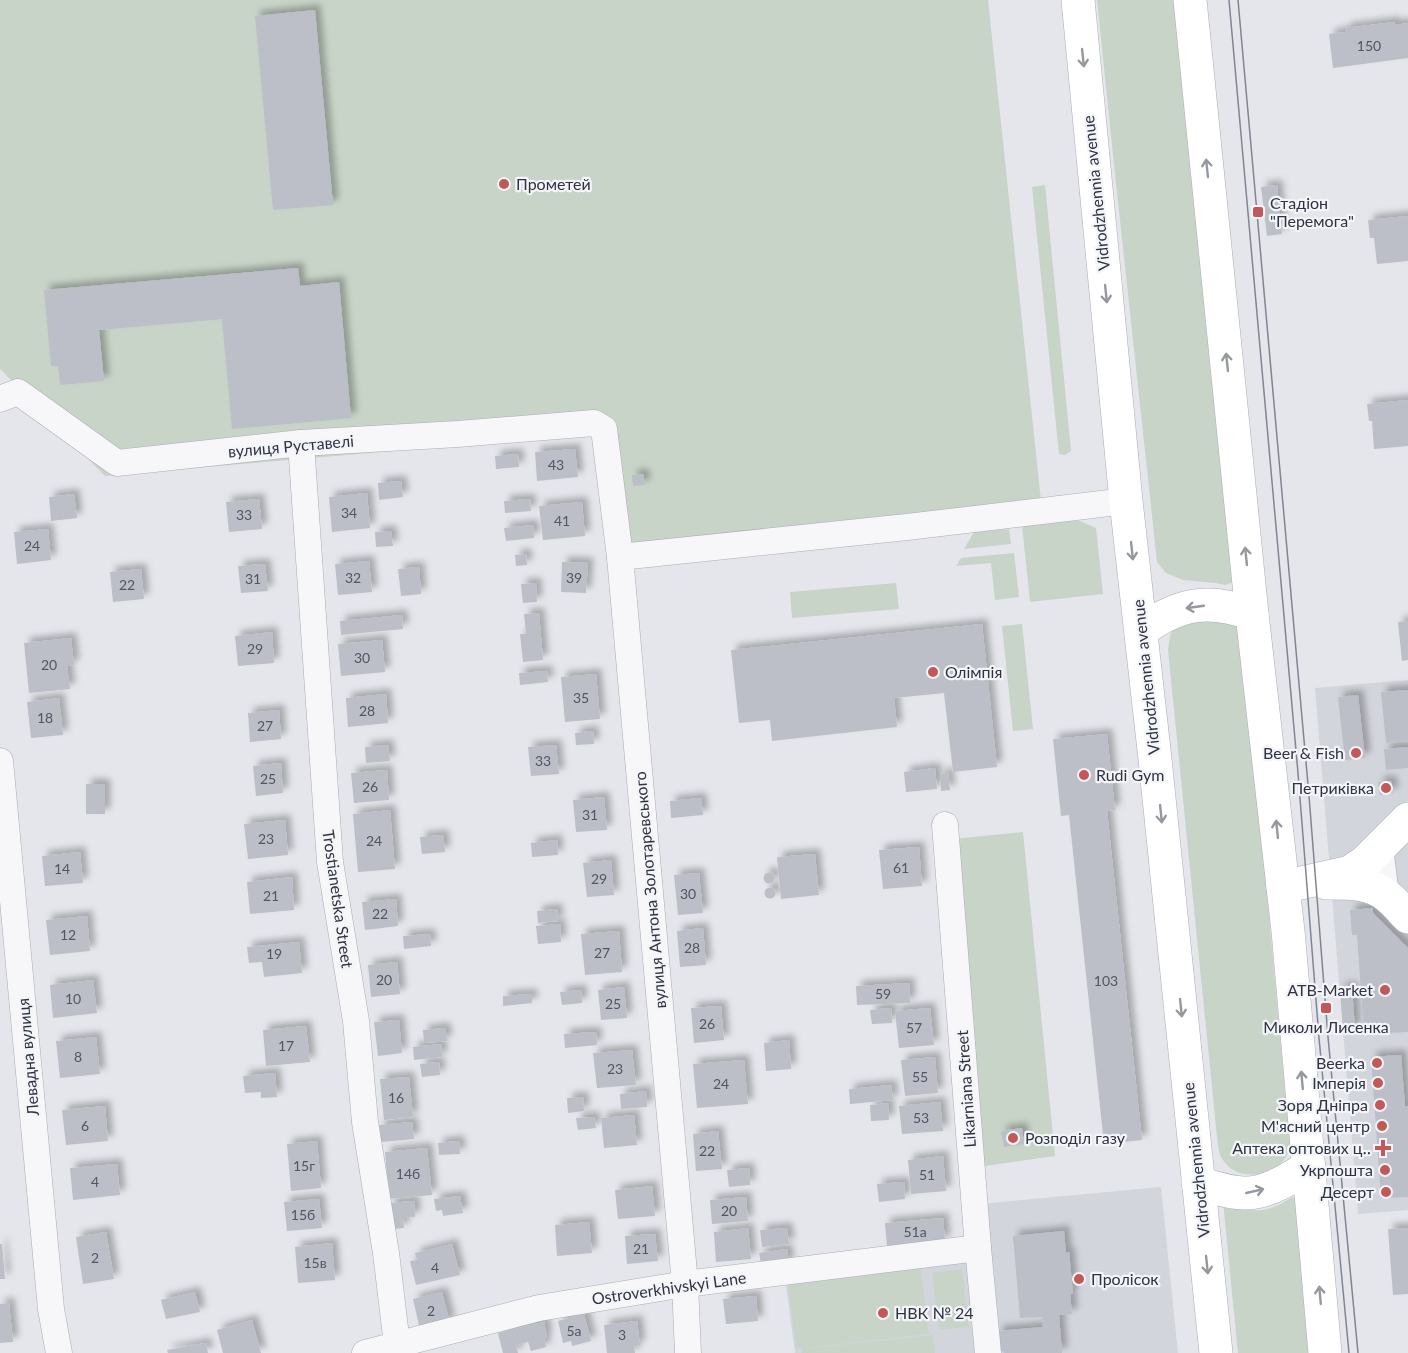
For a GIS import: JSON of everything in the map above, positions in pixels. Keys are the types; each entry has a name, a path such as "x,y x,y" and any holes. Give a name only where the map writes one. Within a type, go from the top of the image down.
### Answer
{"main road":[{"name":"Vidrodzhennia avenue","path":"1078,0 1126,501 1216,1353"},
{"path":"1190,0 1252,614 1294,990 1325,1353"},
{"path":"1141,631 1174,611 1190,607 1213,605 1232,607 1252,614"},
{"path":"1282,887 1350,872 1365,862 1408,819"},
{"path":"1282,887 1316,883 1351,883 1367,886 1397,906"},
{"path":"1198,1183 1245,1194 1285,1181 1308,1167"}],"street":[{"name":"вулиця Руставелі","path":"0,399 18,392 117,463 301,443 594,423 604,429"},
{"name":"вулиця Антона Золотаревського","path":"604,429 620,557 685,1284 688,1353"},
{"name":"Trostianetska Street","path":"301,443 330,862 356,1021 365,1122 398,1349"},
{"path":"620,557 1126,501"},
{"name":"Левадна вулиця","path":"0,761 51,1309 58,1353"},
{"name":"Likarniana Street","path":"945,825 988,1353"},
{"path":"1380,847 1397,906"},
{"name":"Ostroverkhivskyi Lane","path":"365,1353 398,1349 539,1308 685,1284 978,1248"}],"shaded area":[{"path":"1408,680 1408,1210 1358,1214 1315,688"},
{"name":"Пролісок","path":"1161,1187 1178,1353 995,1353 980,1204"},
{"name":"НВК № 24","path":"971,1257 981,1353 795,1353 785,1278"}],"green space":[{"name":"Прометей","path":"0,0 988,0 1041,501 630,545 618,446 588,434 105,476 0,369"},
{"path":"1097,0 1174,0 1234,582 1225,585 1183,580 1166,573 1157,562"},
{"path":"1045,185 1071,451 1065,455 1059,454 1032,187"},
{"path":"1080,521 1096,528 1103,594 1030,602 1022,525"},
{"path":"1009,529 1011,544 964,549 974,532"},
{"path":"1014,553 1019,597 995,600 991,563 956,566 961,558"},
{"path":"896,583 899,609 792,618 790,592"},
{"path":"1221,616 1243,630 1290,1146 1288,1154 1274,1168 1256,1174 1237,1172 1229,1167 1221,1157 1218,1147 1168,650 1174,627"},
{"path":"1022,624 1033,729 1013,731 1002,626"},
{"path":"1023,832 1055,1156 985,1166 977,1152 953,839"},
{"path":"1292,1197 1295,1199 1311,1353 1238,1353 1224,1208 1227,1206 1245,1210 1268,1209"},
{"path":"920,1264 929,1334 796,1349 787,1279"},
{"path":"962,1269 969,1327 939,1330 932,1273"},
{"path":"933,1335 935,1353 802,1353 801,1349"}],"building":[{"path":"315,10 333,205 273,210 255,16"},
{"path":"1394,22 1395,25 1408,23 1408,58 1333,68 1329,34 1345,32 1345,28"},
{"path":"1277,185 1282,234 1267,236 1261,187"},
{"path":"1408,216 1408,261 1377,264 1374,238 1370,238 1368,220"},
{"path":"298,268 300,286 339,282 351,418 232,429 222,319 99,330 104,381 60,385 58,366 51,366 44,290"},
{"path":"1408,400 1408,446 1374,449 1372,421 1369,421 1367,404"},
{"path":"575,449 578,477 537,481 535,452"},
{"path":"518,454 519,467 496,469 495,456"},
{"path":"643,474 645,485 633,486 632,475"},
{"path":"401,481 403,497 379,500 378,483"},
{"path":"367,493 370,528 332,532 329,497"},
{"path":"74,494 77,518 51,521 49,497"},
{"path":"259,499 262,529 229,532 226,502"},
{"path":"530,499 531,511 505,513 504,501"},
{"path":"582,502 585,536 543,540 539,506"},
{"path":"533,525 534,538 506,541 504,528"},
{"path":"48,529 51,560 17,564 14,532"},
{"path":"391,531 393,546 376,547 375,532"},
{"path":"526,554 527,565 516,566 515,555"},
{"path":"369,561 372,592 338,595 335,564"},
{"path":"562,562 588,563 586,593 561,592"},
{"path":"265,564 268,591 241,593 238,566"},
{"path":"419,567 421,594 401,596 398,569"},
{"path":"141,569 144,599 113,602 110,572"},
{"path":"536,583 537,602 523,603 521,584"},
{"path":"539,613 543,660 523,662 520,634 526,634 524,614"},
{"path":"402,615 403,629 341,635 340,621"},
{"path":"1408,621 1408,660 1402,661 1398,622"},
{"path":"982,624 997,767 953,772 944,693 894,698 897,727 772,741 770,720 739,723 731,650"},
{"path":"272,632 274,663 238,666 235,636"},
{"path":"71,638 74,665 67,666 70,689 29,693 24,643"},
{"path":"382,640 385,672 341,676 338,644"},
{"path":"547,671 548,682 520,685 519,673"},
{"path":"596,674 600,719 565,722 561,677"},
{"path":"1408,690 1408,741 1386,743 1381,692"},
{"path":"386,694 388,723 348,727 346,698"},
{"path":"1358,695 1365,758 1345,760 1338,697"},
{"path":"59,698 63,735 31,738 27,702"},
{"path":"279,710 281,739 250,742 248,713"},
{"path":"593,731 594,744 576,745 575,733"},
{"path":"1107,734 1115,810 1107,811 1142,1140 1104,1144 1069,815 1061,816 1053,739"},
{"path":"388,745 390,761 366,763 365,747"},
{"path":"556,745 559,774 531,776 528,747"},
{"path":"1408,747 1408,768 1386,770 1384,749"},
{"path":"281,763 283,793 256,796 253,766"},
{"path":"935,768 937,789 906,792 904,772"},
{"path":"387,770 389,800 354,803 351,773"},
{"path":"948,773 950,790 941,791 940,774"},
{"name":"Петриківка","path":"1391,781 1393,793 1380,795 1378,782"},
{"path":"86,784 105,784 105,814 86,814"},
{"path":"604,797 607,830 576,832 573,800"},
{"path":"701,798 703,815 671,818 670,801"},
{"path":"390,810 395,869 358,872 353,814"},
{"path":"285,820 288,855 248,859 244,824"},
{"path":"443,835 445,852 422,854 420,837"},
{"path":"557,840 558,855 532,857 531,843"},
{"path":"919,847 922,886 883,889 879,850"},
{"path":"80,852 83,883 45,886 42,856"},
{"path":"815,854 819,895 781,899 777,857"},
{"path":"611,860 614,895 587,897 583,863"},
{"path":"769,872 775,878 769,884 763,878"},
{"path":"699,873 703,913 678,915 674,875"},
{"path":"292,877 294,910 250,914 247,882"},
{"path":"770,887 776,893 770,899 764,893"},
{"path":"396,899 398,926 365,930 362,902"},
{"name":"ATB-Market","path":"1373,908 1373,913 1408,948 1408,1032 1364,1034 1357,935 1352,935 1350,910"},
{"path":"557,909 558,921 538,923 537,911"},
{"path":"87,916 90,951 50,955 46,920"},
{"path":"560,924 561,942 538,944 536,926"},
{"path":"703,928 706,965 680,967 677,931"},
{"path":"619,931 622,972 585,975 581,934"},
{"path":"430,934 431,946 404,949 403,936"},
{"path":"299,942 302,973 264,977 262,962 249,963 247,947"},
{"path":"397,962 400,994 371,997 368,965"},
{"path":"93,980 97,1013 53,1018 50,985"},
{"path":"909,983 910,1003 857,1005 856,986"},
{"path":"624,987 627,1018 601,1020 598,990"},
{"path":"1352,987 1355,1029 1343,1030 1340,988"},
{"path":"581,990 582,1003 562,1005 560,992"},
{"path":"532,994 532,1003 503,1006 503,996"},
{"path":"721,1006 724,1040 694,1043 691,1008"},
{"path":"891,1008 892,1023 872,1024 870,1010"},
{"path":"930,1008 934,1045 899,1048 895,1011"},
{"path":"399,1020 402,1053 378,1056 374,1022"},
{"path":"306,1026 310,1062 266,1066 263,1030"},
{"path":"445,1028 447,1041 424,1043 423,1030"},
{"path":"596,1032 597,1045 565,1048 564,1034"},
{"path":"96,1037 100,1074 60,1078 56,1041"},
{"path":"789,1040 791,1069 766,1071 764,1043"},
{"path":"441,1044 442,1057 414,1060 413,1047"},
{"path":"632,1050 636,1085 597,1088 593,1053"},
{"path":"1401,1055 1405,1106 1408,1106 1408,1197 1381,1198 1371,1057"},
{"path":"935,1057 938,1093 905,1096 901,1060"},
{"path":"744,1060 748,1104 697,1108 693,1064"},
{"path":"439,1062 440,1075 422,1077 420,1064"},
{"path":"275,1073 277,1097 261,1098 261,1092 245,1093 243,1076"},
{"path":"409,1077 413,1117 384,1120 380,1079"},
{"path":"891,1085 893,1100 850,1104 849,1089"},
{"path":"646,1091 647,1107 621,1109 620,1094"},
{"path":"583,1097 584,1111 568,1113 567,1098"},
{"path":"940,1102 943,1131 902,1134 899,1106"},
{"path":"888,1103 889,1120 871,1121 870,1105"},
{"path":"105,1106 108,1141 66,1145 62,1110"},
{"path":"634,1115 637,1145 604,1148 601,1118"},
{"path":"594,1117 596,1128 578,1130 576,1118"},
{"path":"412,1122 414,1139 381,1142 379,1125"},
{"name":"Розподіл газу","path":"1022,1128 1024,1144 1004,1147 1001,1131"},
{"path":"718,1131 722,1169 696,1171 693,1134"},
{"path":"317,1141 321,1188 291,1191 287,1144"},
{"path":"459,1141 460,1154 439,1155 438,1143"},
{"path":"427,1148 432,1195 389,1199 385,1152"},
{"path":"943,1156 946,1191 911,1194 908,1160"},
{"path":"117,1164 120,1195 73,1200 70,1168"},
{"path":"749,1168 750,1185 729,1187 727,1170"},
{"path":"904,1182 905,1199 879,1202 877,1184"},
{"path":"652,1186 655,1216 618,1219 615,1190"},
{"path":"460,1196 463,1213 443,1216 442,1210 436,1211 434,1199"},
{"path":"746,1197 748,1221 712,1224 710,1200"},
{"path":"319,1199 322,1228 287,1231 284,1202"},
{"path":"414,1201 415,1217 403,1218 404,1228 392,1229 389,1203"},
{"path":"943,1218 945,1241 887,1246 885,1223"},
{"path":"589,1222 592,1253 557,1256 555,1225"},
{"path":"748,1228 751,1259 716,1262 714,1232"},
{"path":"787,1228 789,1244 762,1247 760,1230"},
{"path":"1408,1228 1408,1294 1393,1295 1388,1229"},
{"path":"1064,1231 1066,1253 1069,1252 1073,1294 1070,1294 1072,1314 1059,1315 1062,1353 1004,1353 999,1351 997,1331 1043,1327 1042,1317 1020,1318 1013,1236"},
{"path":"106,1232 114,1279 83,1284 76,1237"},
{"path":"655,1234 658,1261 627,1264 625,1236"},
{"path":"332,1243 335,1280 298,1283 295,1247"},
{"path":"0,1244 2,1244 5,1279 0,1279"},
{"path":"452,1244 460,1275 416,1285 410,1261 417,1260 415,1253"},
{"path":"787,1249 789,1264 762,1268 759,1253"},
{"path":"195,1292 200,1312 166,1319 161,1300"},
{"path":"442,1292 450,1323 420,1330 413,1299"},
{"path":"756,1296 758,1321 726,1324 723,1299"},
{"path":"9,1303 13,1342 0,1343 0,1304"},
{"path":"584,1314 591,1341 572,1346 571,1341 563,1343 558,1321"},
{"path":"252,1320 261,1353 223,1353 217,1330"},
{"path":"637,1321 640,1345 634,1346 635,1353 607,1353 604,1325"},
{"path":"544,1322 546,1347 531,1351 528,1342 516,1345 518,1353 503,1353 498,1333"},
{"path":"206,1343 208,1353 168,1353 167,1350"}],"tram line":[{"path":"1229,0 1298,773 1319,1038 1349,1353"},
{"path":"1238,0 1309,796 1328,1037 1358,1353"}],"place":[{"name":"Прометей","path":"504,184"},
{"name":"Стадіон \"Перемога\"","path":"1258,212"},
{"name":"Олімпія","path":"933,672"},
{"name":"Beer & Fish","path":"1356,753"},
{"name":"Rudi Gym","path":"1084,775"},
{"name":"Петриківка","path":"1386,788"},
{"name":"ATB-Market","path":"1385,990"},
{"name":"Миколи Лисенка","path":"1326,1008"},
{"name":"Beerka","path":"1377,1063"},
{"name":"Імперія","path":"1378,1083"},
{"name":"Зоря Дніпра","path":"1380,1105"},
{"name":"М'ясний центр","path":"1382,1126"},
{"name":"Розподіл газу","path":"1013,1138"},
{"name":"Аптека оптових ц‥","path":"1383,1148"},
{"name":"Укрпошта","path":"1385,1170"},
{"name":"Десерт","path":"1386,1192"},
{"name":"Пролісок","path":"1079,1279"},
{"name":"НВК № 24","path":"883,1313"}]}
